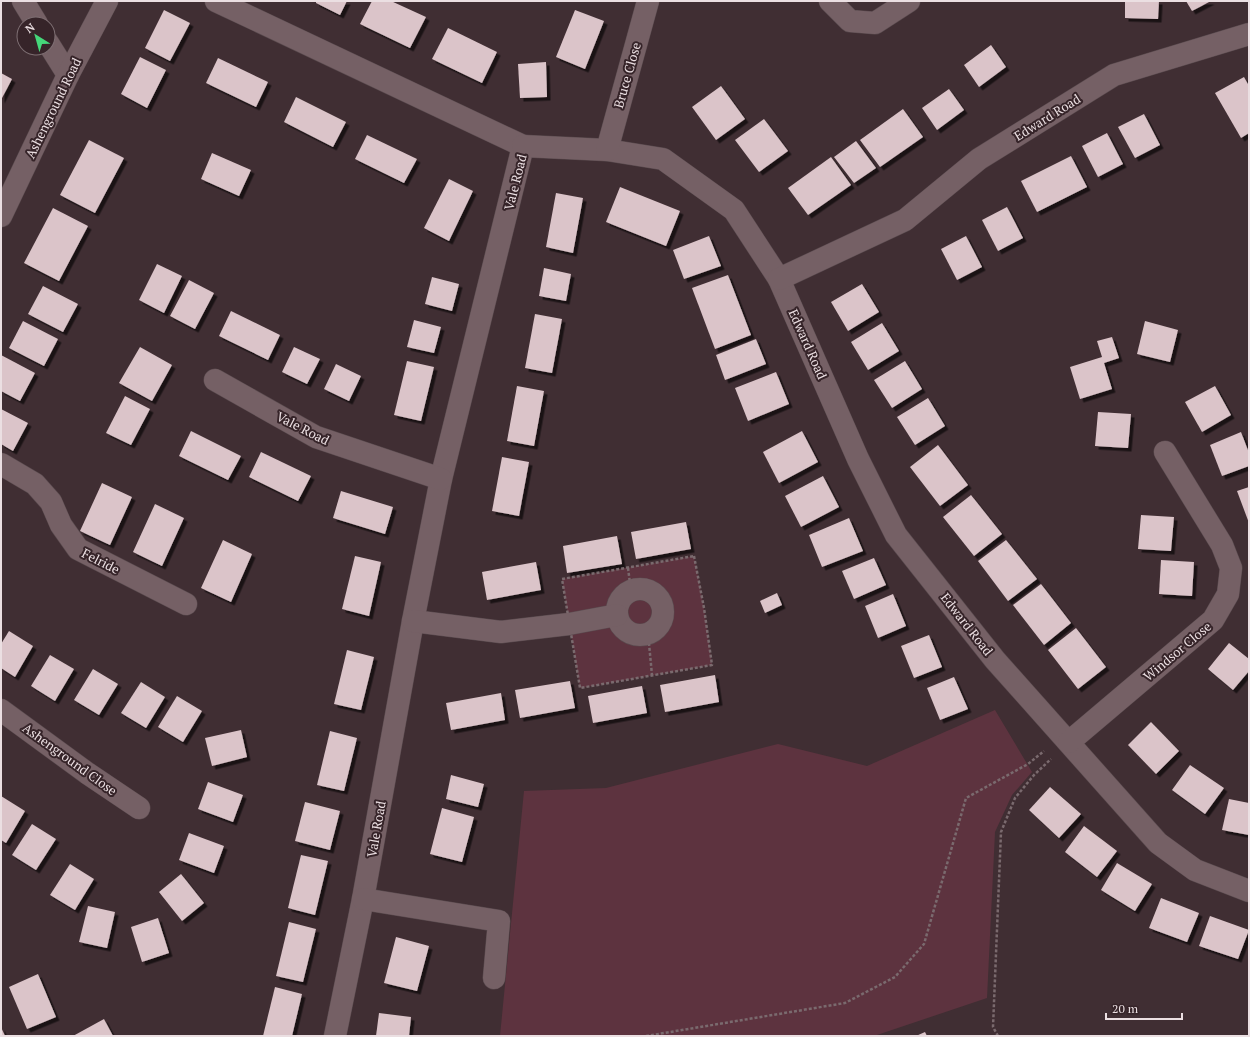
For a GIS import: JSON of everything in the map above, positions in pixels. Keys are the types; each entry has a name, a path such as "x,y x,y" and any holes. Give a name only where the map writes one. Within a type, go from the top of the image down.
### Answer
{"street":[{"path":"22,1 32,16"},
{"name":"Ashenground Road","path":"1,216 68,75 107,1"},
{"name":"Vale Road","path":"216,1 524,146 441,479 413,621 363,899 336,1036"},
{"name":"Bruce Close","path":"606,150 648,1"},
{"path":"830,1 850,21 875,23 909,1"},
{"name":"Edward Road","path":"779,279 905,220 979,159 1114,75 1249,34"},
{"path":"56,56 68,75"},
{"name":"Edward Road","path":"524,146 606,150 663,159 734,210 779,279 858,459 896,535 995,660 1158,843 1195,870 1249,892"},
{"name":"Vale Road","path":"215,380 316,437 441,479"},
{"name":"Windsor Close","path":"1066,739 1214,620 1228,594 1231,568 1222,544 1165,452"},
{"name":"Felride","path":"1,464 35,484 51,502 61,525 78,549 186,604"},
{"path":"638,590 645,590 658,598 663,612 658,627 648,634 637,635 630,633 624,628 619,622 617,615 617,608 625,595 631,591 638,590"},
{"path":"413,621 501,632 569,624 617,615"},
{"name":"Ashenground Close","path":"1,710 87,774 139,808"},
{"path":"363,899 499,920 494,978"}],"path":[{"path":"628,568 631,591"},
{"path":"648,634 652,675"},
{"path":"646,1036 845,1003 895,977 924,944 966,798 1028,764 1066,739"},
{"path":"998,1036 993,1027 1001,832 1015,798 1066,739"}],"shaded area":[{"path":"694,556 704,608 712,665 580,688 562,579"},
{"path":"995,710 1032,772 1012,795 995,832 987,998 874,1036 500,1036 524,791 606,788 778,744 867,766"}],"building":[{"path":"316,1 347,1 340,15 316,3"},
{"path":"372,1 391,1 426,17 410,48 360,24"},
{"path":"1125,1 1159,1 1158,19 1125,18"},
{"path":"1186,1 1211,1 1192,11"},
{"path":"164,10 190,23 170,61 145,48"},
{"path":"575,10 604,21 585,69 556,57"},
{"path":"448,28 497,52 482,83 432,59"},
{"path":"991,45 1006,67 979,87 964,65"},
{"path":"140,57 166,70 147,108 121,94"},
{"path":"218,58 268,82 256,107 206,83"},
{"path":"546,62 547,97 520,98 518,64"},
{"path":"1,73 12,79 1,100"},
{"path":"1244,77 1249,86 1249,133 1241,138 1215,93"},
{"path":"721,86 745,119 716,140 692,107"},
{"path":"949,89 964,110 937,130 922,108"},
{"path":"296,97 346,122 333,147 284,122"},
{"path":"903,109 923,137 880,167 860,140"},
{"path":"1144,114 1160,145 1135,158 1118,127"},
{"path":"764,119 788,151 759,172 735,140"},
{"path":"1107,133 1123,164 1098,177 1082,146"},
{"path":"367,135 417,159 404,183 355,159"},
{"path":"89,140 124,158 95,213 60,195"},
{"path":"856,141 876,168 854,183 834,157"},
{"path":"212,153 251,170 239,196 201,179"},
{"path":"1071,156 1087,187 1037,212 1021,181"},
{"path":"831,157 851,185 808,215 788,188"},
{"path":"449,179 473,191 449,241 424,228"},
{"path":"620,187 680,211 666,246 606,222"},
{"path":"556,193 583,198 573,253 546,247"},
{"path":"1007,207 1023,238 998,251 982,220"},
{"path":"53,208 88,226 59,281 24,263"},
{"path":"709,236 721,266 684,279 673,250"},
{"path":"966,236 982,267 957,280 941,249"},
{"path":"157,264 182,276 164,313 139,300"},
{"path":"544,268 571,274 566,301 539,296"},
{"path":"728,275 751,335 715,349 692,288"},
{"path":"432,277 459,284 452,311 425,304"},
{"path":"189,280 214,293 195,329 170,316"},
{"path":"862,284 879,312 848,331 831,302"},
{"path":"43,286 78,304 63,332 28,314"},
{"path":"231,311 280,335 268,360 219,336"},
{"path":"535,314 562,319 552,373 525,368"},
{"path":"414,320 441,327 434,353 407,347"},
{"path":"23,321 58,339 44,366 9,348"},
{"path":"1145,321 1178,330 1170,362 1137,354"},
{"path":"882,323 899,351 868,370 851,342"},
{"path":"1112,337 1119,358 1104,363 1112,389 1080,399 1070,367 1102,357 1097,341"},
{"path":"756,339 766,364 725,380 716,355"},
{"path":"140,347 172,365 152,401 119,383"},
{"path":"294,347 320,359 307,384 282,372"},
{"path":"1,355 35,373 20,401 1,391"},
{"path":"407,361 434,367 421,421 394,415"},
{"path":"905,361 922,389 892,408 874,380"},
{"path":"336,364 361,376 349,401 324,389"},
{"path":"776,372 789,404 748,421 735,388"},
{"path":"517,386 544,391 534,446 507,441"},
{"path":"1215,386 1231,415 1202,432 1185,402"},
{"path":"125,396 150,409 131,445 106,433"},
{"path":"928,398 945,426 915,445 897,417"},
{"path":"1,409 28,423 13,451 1,444"},
{"path":"1098,412 1131,414 1128,448 1095,446"},
{"path":"191,431 241,456 228,480 179,456"},
{"path":"802,431 818,462 779,483 763,452"},
{"path":"1241,432 1249,453 1249,466 1222,476 1210,445"},
{"path":"938,445 968,485 940,506 910,467"},
{"path":"261,452 311,476 298,501 249,477"},
{"path":"502,457 529,462 519,516 492,511"},
{"path":"823,476 839,507 801,527 785,496"},
{"path":"102,483 132,497 110,545 80,531"},
{"path":"1249,487 1249,523 1237,491"},
{"path":"341,491 393,507 385,534 333,518"},
{"path":"971,495 1002,534 974,556 943,517"},
{"path":"155,504 184,518 162,566 133,552"},
{"path":"1141,515 1174,517 1171,551 1138,549"},
{"path":"849,518 863,551 822,567 809,535"},
{"path":"686,522 691,549 636,559 631,532"},
{"path":"617,536 622,564 567,573 563,546"},
{"path":"223,540 252,554 231,602 201,588"},
{"path":"1006,540 1037,579 1008,601 978,561"},
{"path":"355,556 381,562 369,616 342,609"},
{"path":"874,558 886,585 854,599 842,571"},
{"path":"1161,560 1194,562 1192,596 1159,594"},
{"path":"536,562 541,590 487,600 482,572"},
{"path":"1041,584 1071,623 1044,645 1013,605"},
{"path":"777,593 782,605 765,613 760,601"},
{"path":"893,594 906,626 878,638 865,606"},
{"path":"1076,628 1106,667 1078,689 1048,650"},
{"path":"9,631 33,646 15,677 1,668 1,644"},
{"path":"929,635 942,667 914,678 901,646"},
{"path":"1229,643 1249,659 1249,671 1233,690 1208,669"},
{"path":"347,650 374,657 361,710 334,704"},
{"path":"50,655 74,669 55,701 31,686"},
{"path":"93,669 118,684 99,715 74,700"},
{"path":"715,675 719,702 665,712 660,685"},
{"path":"954,677 968,709 940,720 927,688"},
{"path":"570,681 575,708 520,718 515,690"},
{"path":"141,682 165,697 146,728 121,713"},
{"path":"642,686 647,713 593,723 588,696"},
{"path":"501,693 505,720 451,730 446,703"},
{"path":"177,696 202,711 183,742 158,727"},
{"path":"1151,722 1179,751 1156,774 1128,745"},
{"path":"241,730 247,757 212,766 205,738"},
{"path":"330,731 357,738 344,791 317,785"},
{"path":"1190,765 1224,788 1205,814 1172,790"},
{"path":"451,775 484,784 478,807 446,799"},
{"path":"208,782 243,795 233,822 198,809"},
{"path":"1050,787 1081,814 1059,838 1029,810"},
{"path":"1,796 25,811 6,843 1,840"},
{"path":"1229,799 1249,803 1249,835 1222,830"},
{"path":"305,802 340,811 330,850 295,841"},
{"path":"442,808 474,817 462,862 430,854"},
{"path":"32,824 56,839 36,870 12,855"},
{"path":"1084,826 1117,851 1097,877 1065,852"},
{"path":"189,833 224,846 214,873 179,860"},
{"path":"301,855 328,861 315,915 288,908"},
{"path":"1117,863 1152,884 1135,911 1101,890"},
{"path":"70,864 94,879 75,910 50,895"},
{"path":"181,874 204,903 182,921 159,892"},
{"path":"1161,898 1199,913 1187,942 1149,928"},
{"path":"88,906 115,912 107,948 79,942"},
{"path":"1210,916 1249,930 1238,959 1199,946"},
{"path":"158,918 169,953 142,962 131,927"},
{"path":"289,922 316,929 303,982 276,976"},
{"path":"396,937 429,946 417,991 384,983"},
{"path":"38,974 56,1017 27,1029 9,987"},
{"path":"275,987 302,994 292,1036 263,1036"},
{"path":"379,1013 411,1017 409,1036 376,1036"},
{"path":"104,1019 113,1036 73,1036"},
{"path":"1,1027 5,1036 1,1036"},
{"path":"925,1032 927,1036 916,1036"}]}
